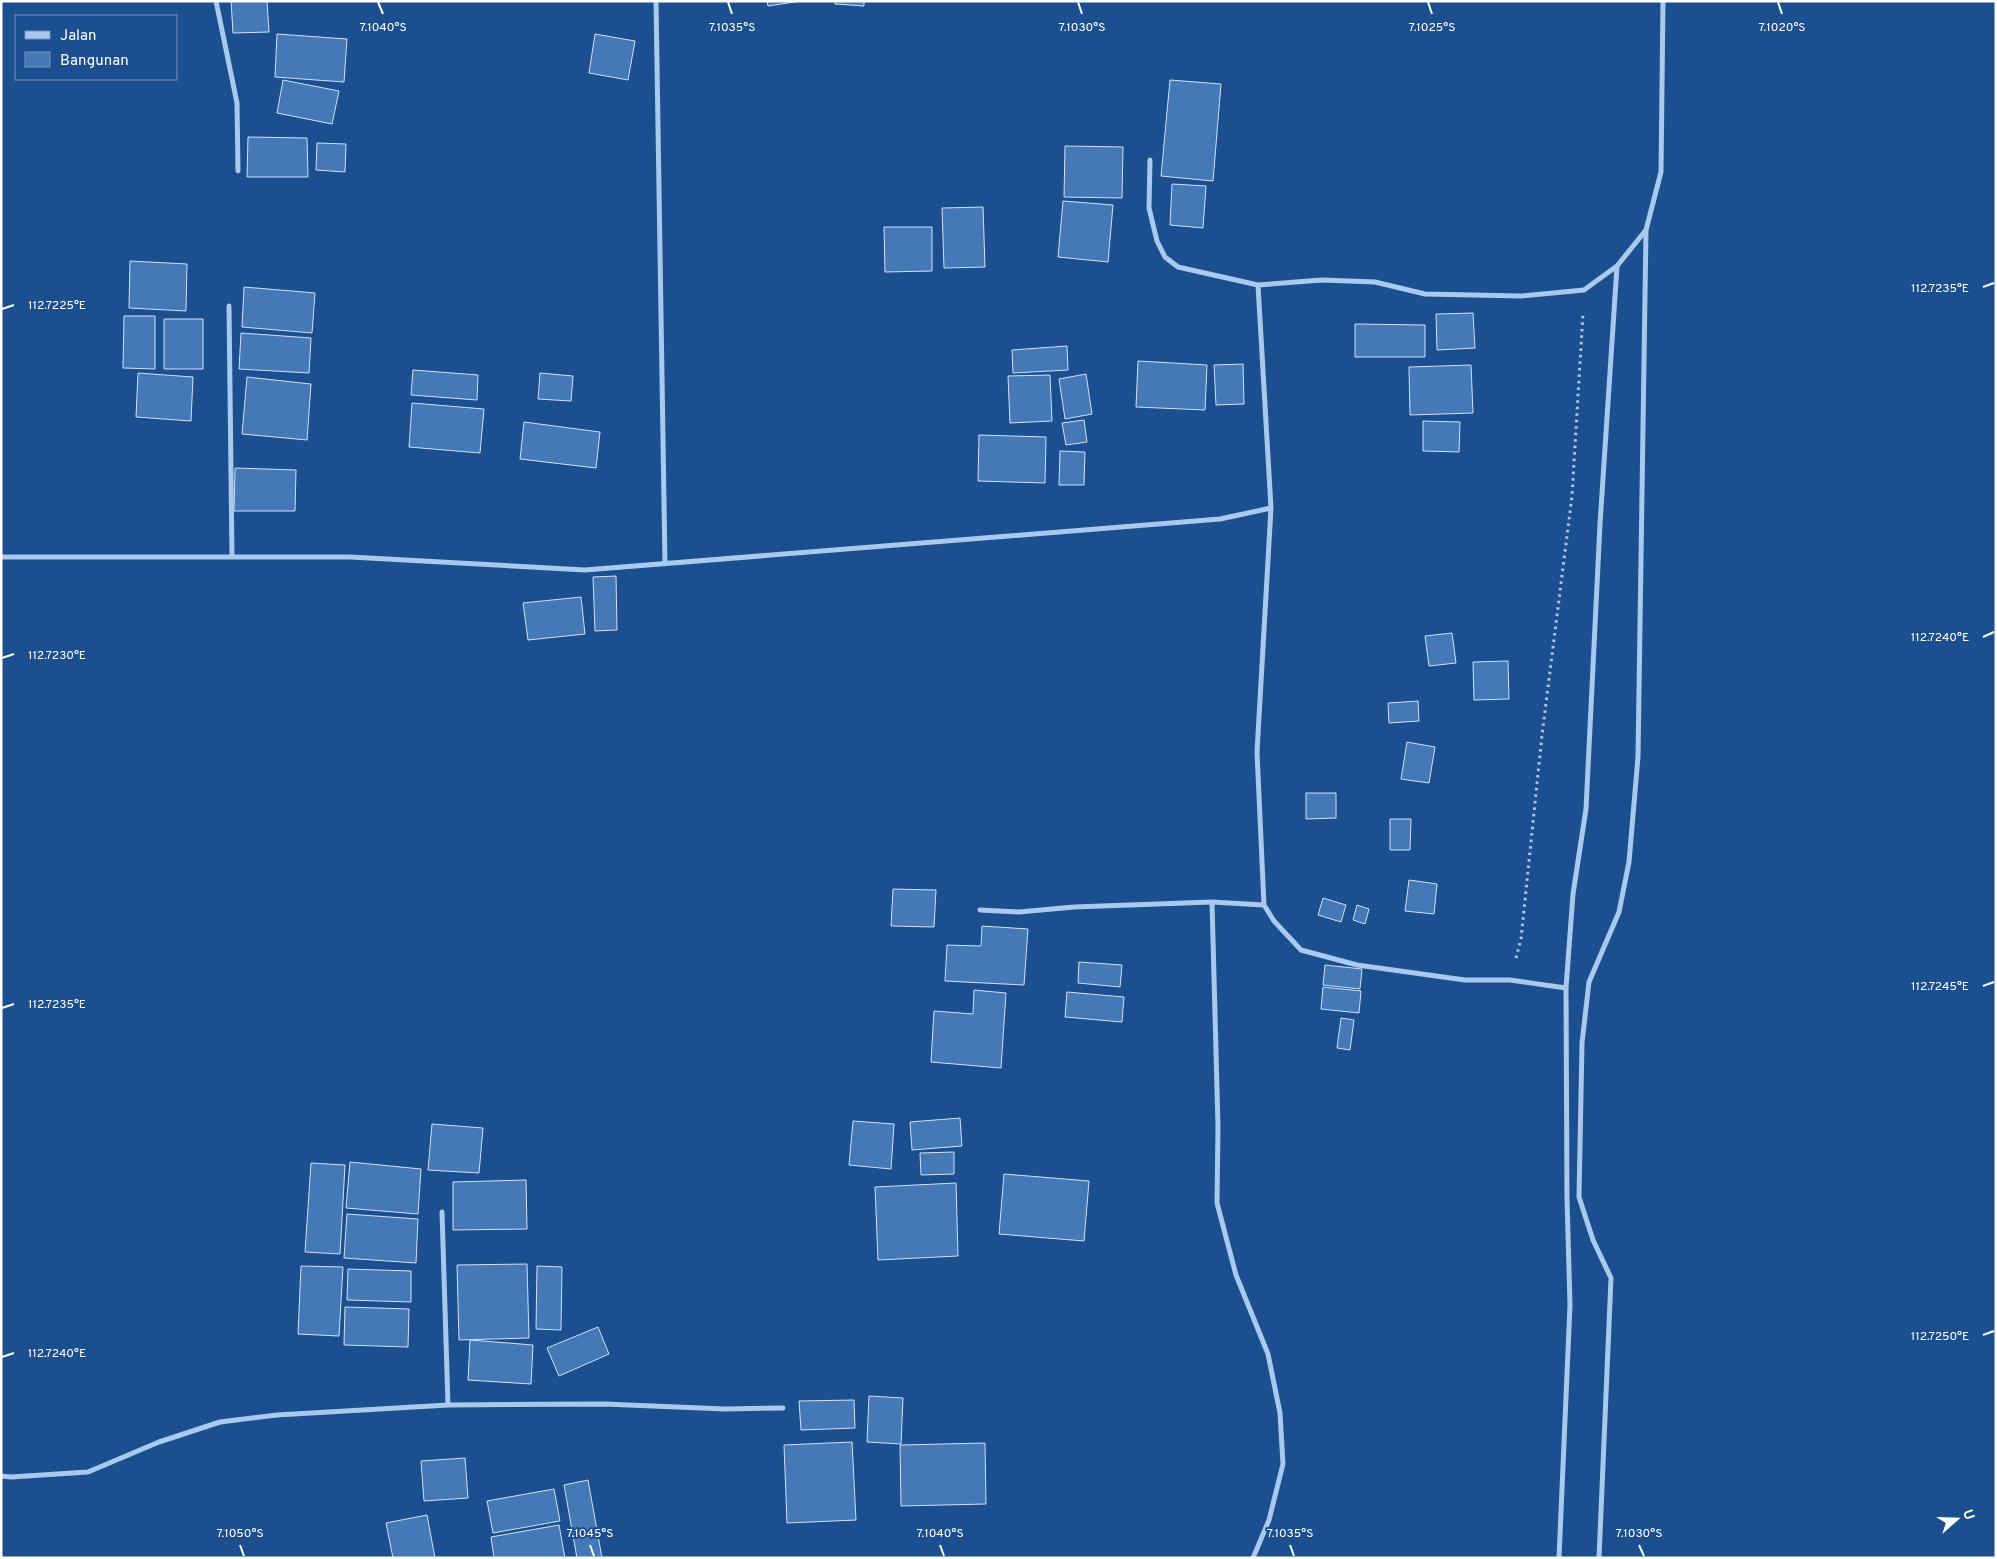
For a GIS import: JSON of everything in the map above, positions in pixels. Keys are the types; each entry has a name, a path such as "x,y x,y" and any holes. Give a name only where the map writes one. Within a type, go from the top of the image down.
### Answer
{"street":[{"path":"216,1 237,103 238,171"},
{"path":"656,1 665,564"},
{"path":"1599,1558 1611,1278 1593,1240 1579,1197 1582,1042 1589,982 1619,912 1629,862 1638,757 1646,230 1661,172 1663,1"},
{"path":"1150,160 1149,208 1157,241 1165,257 1178,267 1258,284 1322,280 1366,282 1425,294 1521,296 1584,290 1617,266 1646,230"},
{"path":"1559,1558 1570,1306 1567,1199 1566,988 1573,894 1586,809 1600,524 1617,266"},
{"path":"1258,284 1271,508 1257,752 1264,905 1274,920 1301,950 1357,965 1465,980 1510,980 1566,988"},
{"path":"229,306 232,557"},
{"path":"1,557 350,557 585,570 1220,519 1271,508"},
{"path":"980,910 1019,912 1074,907 1212,902 1264,905"},
{"path":"1212,902 1218,1126 1217,1203 1236,1276 1268,1354 1280,1413 1283,1464 1269,1520 1253,1558"},
{"path":"442,1212 448,1405"},
{"path":"1,1476 88,1472 159,1442 220,1422 277,1415 448,1405 604,1404 725,1409 783,1408"}],"path":[{"path":"1510,980 1521,939 1542,735 1572,496 1584,290"}],"building":[{"path":"231,1 267,1 269,32 233,33"},
{"path":"767,1 801,1 768,6"},
{"path":"835,1 864,1 864,6 835,4"},
{"path":"277,34 347,39 344,82 275,77"},
{"path":"595,34 635,41 628,80 589,73"},
{"path":"283,80 339,91 332,124 277,113"},
{"path":"1170,80 1221,84 1213,181 1161,176"},
{"path":"248,137 307,138 308,177 247,177"},
{"path":"317,143 346,144 345,172 316,170"},
{"path":"1065,146 1123,147 1122,198 1064,197"},
{"path":"1172,184 1206,186 1203,228 1170,225"},
{"path":"1063,201 1113,205 1108,262 1058,257"},
{"path":"983,207 985,267 944,268 942,208"},
{"path":"884,227 932,227 932,271 885,272"},
{"path":"130,261 187,264 186,311 129,308"},
{"path":"244,287 315,293 312,333 242,327"},
{"path":"1473,313 1475,348 1437,350 1436,314"},
{"path":"124,316 155,316 155,369 123,368"},
{"path":"164,319 203,319 203,369 164,369"},
{"path":"1355,324 1425,325 1425,357 1355,357"},
{"path":"241,333 311,338 309,373 239,369"},
{"path":"1067,346 1068,370 1013,373 1012,350"},
{"path":"1138,361 1207,365 1205,410 1136,407"},
{"path":"1243,364 1244,404 1216,405 1214,365"},
{"path":"1471,365 1473,413 1410,415 1409,367"},
{"path":"413,370 478,375 477,400 411,395"},
{"path":"138,373 193,377 191,421 136,417"},
{"path":"540,373 573,376 571,401 538,399"},
{"path":"1086,374 1092,414 1065,419 1059,379"},
{"path":"1050,375 1052,421 1010,423 1008,376"},
{"path":"247,377 311,384 307,440 242,434"},
{"path":"412,403 484,409 480,453 409,447"},
{"path":"1084,420 1087,442 1066,445 1062,423"},
{"path":"1423,421 1460,422 1459,452 1423,451"},
{"path":"524,422 600,432 596,468 520,459"},
{"path":"979,435 1046,437 1045,483 978,481"},
{"path":"1060,451 1085,452 1084,485 1059,485"},
{"path":"235,468 296,470 295,511 234,511"},
{"path":"616,576 617,630 595,631 593,577"},
{"path":"581,597 585,634 528,640 523,603"},
{"path":"1452,633 1456,663 1429,666 1425,636"},
{"path":"1508,661 1509,699 1474,700 1473,662"},
{"path":"1418,701 1419,721 1389,723 1388,703"},
{"path":"1407,742 1435,747 1429,783 1401,779"},
{"path":"1306,793 1336,793 1336,818 1306,819"},
{"path":"1390,819 1411,819 1410,850 1390,850"},
{"path":"1409,880 1437,884 1434,914 1405,911"},
{"path":"893,889 936,890 934,927 891,926"},
{"path":"1323,898 1346,905 1341,922 1318,915"},
{"path":"1357,905 1369,909 1365,924 1353,920"},
{"path":"982,926 1028,929 1024,985 945,981 947,945 981,946"},
{"path":"1079,962 1122,965 1120,987 1078,983"},
{"path":"1325,965 1362,969 1360,989 1323,985"},
{"path":"1323,987 1361,991 1359,1013 1321,1009"},
{"path":"974,990 1006,993 1001,1068 931,1062 934,1011 973,1014"},
{"path":"1067,992 1124,997 1122,1022 1065,1017"},
{"path":"1341,1018 1354,1020 1350,1050 1337,1048"},
{"path":"960,1118 962,1146 912,1150 910,1122"},
{"path":"853,1121 894,1124 891,1169 849,1165"},
{"path":"432,1124 483,1128 479,1173 428,1170"},
{"path":"954,1152 954,1174 921,1175 920,1153"},
{"path":"350,1162 421,1169 418,1214 346,1208"},
{"path":"311,1163 345,1165 340,1254 305,1252"},
{"path":"1004,1174 1089,1181 1084,1241 999,1234"},
{"path":"526,1180 527,1229 453,1230 453,1182"},
{"path":"956,1183 958,1256 878,1260 875,1187"},
{"path":"347,1214 418,1219 416,1263 344,1258"},
{"path":"527,1264 529,1338 459,1340 457,1265"},
{"path":"301,1266 343,1267 339,1336 298,1334"},
{"path":"537,1266 562,1267 561,1330 536,1329"},
{"path":"348,1269 411,1271 411,1302 347,1300"},
{"path":"345,1307 409,1309 408,1347 344,1345"},
{"path":"598,1327 609,1354 559,1376 547,1348"},
{"path":"470,1340 533,1345 531,1384 468,1380"},
{"path":"869,1396 903,1398 901,1444 867,1442"},
{"path":"854,1400 855,1428 801,1430 799,1401"},
{"path":"852,1442 856,1520 787,1523 784,1445"},
{"path":"985,1443 986,1504 901,1506 900,1445"},
{"path":"465,1458 468,1498 424,1501 421,1461"},
{"path":"588,1480 602,1558 577,1558 564,1485"},
{"path":"554,1489 560,1521 493,1533 487,1501"},
{"path":"427,1515 435,1558 393,1558 386,1523"},
{"path":"559,1525 565,1558 494,1558 491,1537"}]}
